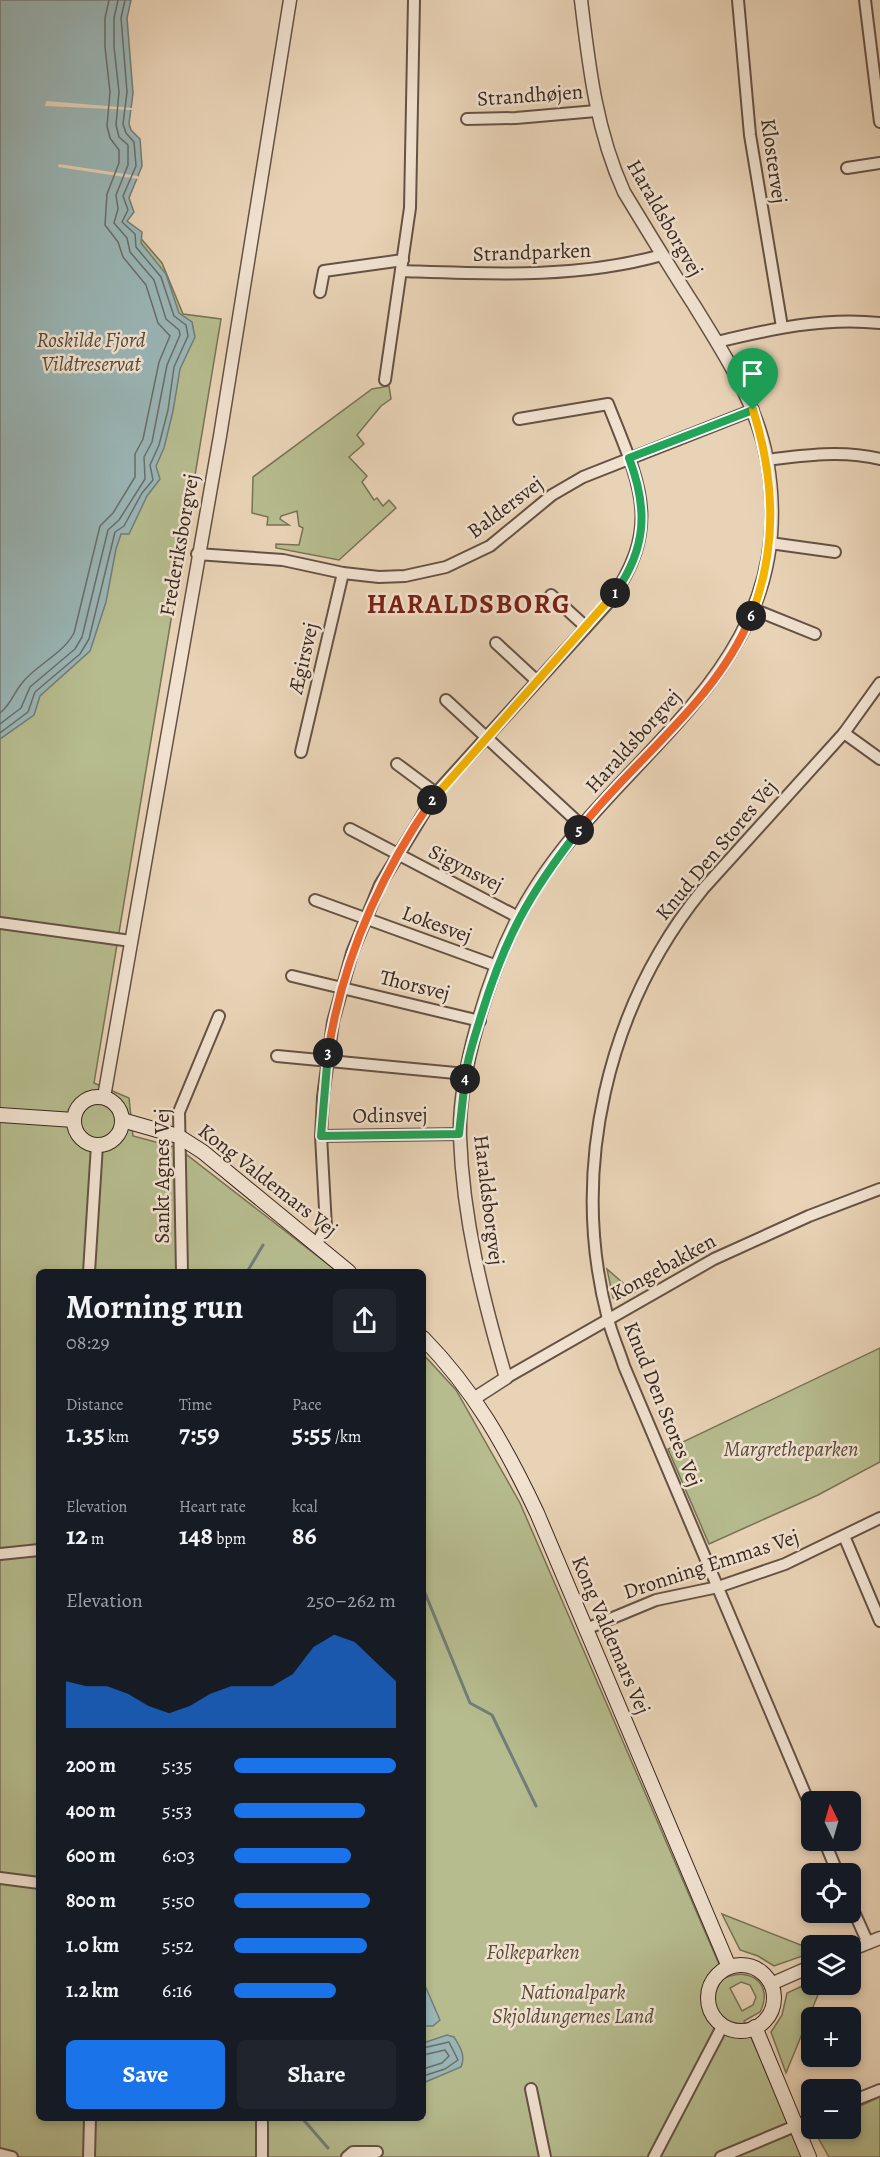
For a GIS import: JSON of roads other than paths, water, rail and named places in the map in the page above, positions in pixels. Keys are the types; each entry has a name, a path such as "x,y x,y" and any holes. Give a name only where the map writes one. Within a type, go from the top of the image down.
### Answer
{"main road":[{"path":"104,1097 117,1106 122,1120 121,1128 112,1140 97,1145 78,1134 74,1120 83,1101 104,1097"},
{"path":"0,1115 74,1120"},
{"name":"Kong Valdemars Vej","path":"122,1120 178,1136 203,1152 345,1269"},
{"name":"Kong Valdemars Vej","path":"426,1342 474,1398 507,1449 729,1967"},
{"path":"748,1966 765,1976 771,1984 773,2004 764,2022 755,2027 739,2031 723,2025 710,2008 708,1998 714,1979 729,1967 748,1966"},
{"path":"755,2027 809,2157"}],"street":[{"name":"Frederiksborgvej","path":"104,1097 197,554 220,436 290,0"},
{"path":"385,380 410,208 414,0"},
{"name":"Haraldsborgvej","path":"506,1378 482,1295 470,1232 459,1134 466,1074 497,966 518,917 543,876 582,826 694,705 728,662 753,609 770,543 771,506 767,460 753,410 717,342 624,192 606,148 596,111 581,0"},
{"name":"Klostervej","path":"738,0 750,135 782,327"},
{"path":"865,0 880,122"},
{"name":"Strandhøjen","path":"467,119 516,118 596,111"},
{"path":"847,168 880,163"},
{"name":"Strandparken","path":"320,292 324,271 402,266 499,275 570,272 613,267 662,255"},
{"path":"717,342 782,327 831,320 880,323"},
{"path":"316,1244 326,1227 321,1136 327,1061 341,988 365,919 396,854 436,793 616,592 637,555 643,510 639,485 608,404 605,402 519,418"},
{"name":"Baldersvej","path":"197,554 283,560 342,573 379,577 405,576 459,563 490,546 552,495 583,477 753,410"},
{"path":"767,460 807,454 840,454 880,459"},
{"path":"770,543 835,552"},
{"name":"Ægirsvej","path":"301,752 342,573"},
{"path":"551,595 586,627"},
{"path":"753,609 815,634"},
{"path":"496,643 537,681"},
{"name":"Knud Den Stores Vej","path":"804,1791 624,1366 608,1319 593,1222 595,1158 610,1068 646,972 683,913 844,733 880,683"},
{"path":"446,700 582,826"},
{"path":"844,733 880,759"},
{"path":"397,764 436,793"},
{"name":"Sigynsvej","path":"350,829 518,917"},
{"name":"Lokesvej","path":"315,900 497,966"},
{"path":"0,925 131,941"},
{"name":"Thorsvej","path":"292,976 480,1021"},
{"name":"Sankt Agnes Vej","path":"182,1269 178,1136 182,1100 219,1016"},
{"path":"277,1056 466,1074"},
{"name":"Odinsvej","path":"321,1136 459,1134"},
{"path":"89,1269 97,1145"},
{"name":"Kongebakken","path":"474,1398 714,1260 809,1216 880,1189"},
{"name":"Dronning Emmas Vej","path":"586,1629 656,1600 718,1587 785,1564 880,1518"},
{"path":"844,1536 880,1621"},
{"path":"0,1554 36,1550"},
{"path":"0,1878 36,1883"},
{"path":"859,1923 868,1943"},
{"path":"861,1946 880,1938"},
{"path":"771,1984 801,1971"},
{"path":"654,2157 723,2025"},
{"path":"531,2089 545,2157"},
{"path":"861,2098 880,2090"},
{"path":"89,2157 90,2121"},
{"path":"262,2122 262,2157"},
{"path":"721,2157 801,2124"},
{"path":"347,2157 353,2152 377,2152"},
{"path":"0,2154 12,2157"}],"water":[{"name":"Roskilde Fjord Vildtreservat","path":"0,0 131,0 127,18 133,93 129,124 131,130 140,139 142,166 129,198 134,212 127,221 142,232 141,243 166,274 179,313 192,322 195,337 180,369 164,448 156,466 160,479 147,496 129,534 121,534 106,602 90,651 40,696 34,715 0,739"},
{"path":"426,1988 440,2020 433,2026 426,2026"},
{"path":"447,2035 454,2037 463,2055 461,2067 426,2082 426,2042"}],"waterway":[{"path":"249,1269 263,1245"},
{"path":"426,1595 470,1703 492,1715 536,1806"},
{"path":"305,2121 328,2148"}],"district":[{"name":"HARALDSBORG","path":"469,604"}],"park label":[{"name":"Margretheparken","path":"791,1449"},
{"name":"Folkeparken","path":"533,1952"},
{"name":"Nationalpark Skjoldungernes Land","path":"573,2004"}]}
